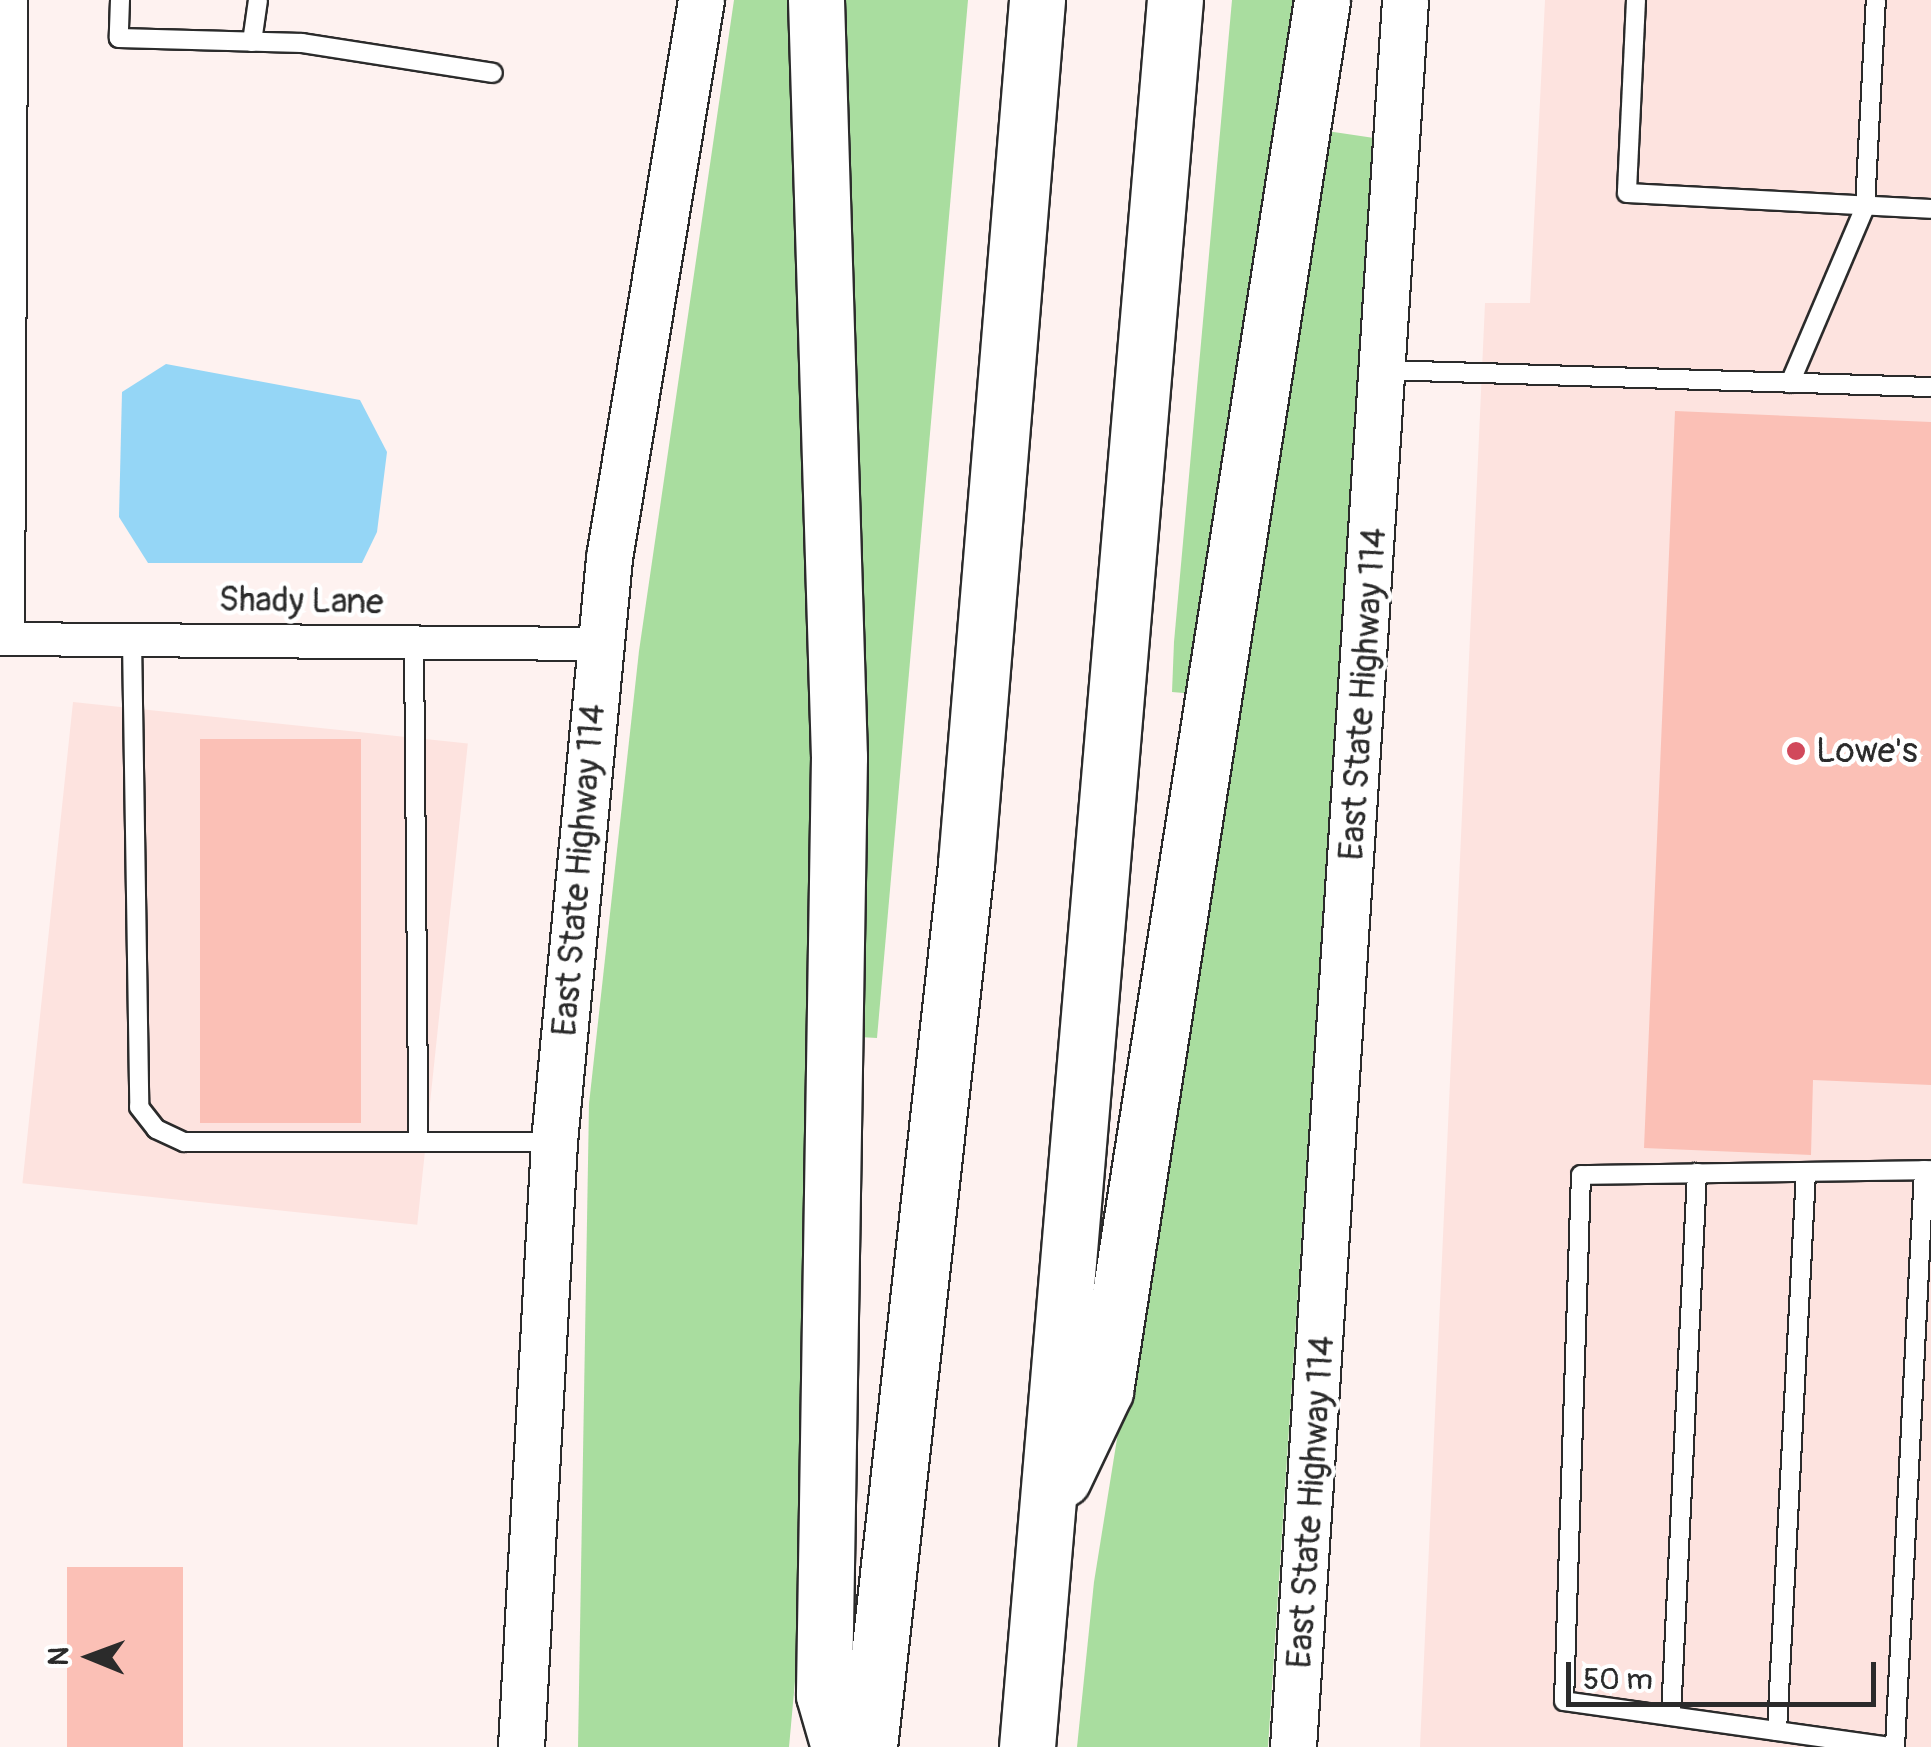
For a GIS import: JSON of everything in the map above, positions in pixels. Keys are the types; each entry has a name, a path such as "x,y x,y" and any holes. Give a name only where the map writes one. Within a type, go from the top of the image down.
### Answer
{"highway":[{"path":"816,0 839,757 824,1695 839,1747"},
{"path":"869,1747 966,864 1037,0"},
{"path":"1026,1747 1175,0"},
{"path":"1049,1509 1104,1391 1322,0"}],"main road":[{"name":"East State Highway 114","path":"521,1747 554,1142 600,644 701,0"},
{"name":"East State Highway 114","path":"1293,1747 1406,0"}],"street":[{"path":"4,639 11,0"},
{"name":"Shady Lane","path":"4,639 600,644"}],"lane":[{"path":"120,0 120,38 252,42 493,73"},
{"path":"252,42 258,0"},
{"path":"1636,0 1627,193 1931,209"},
{"path":"1790,383 1865,207 1876,0"},
{"path":"1383,370 1931,388"},
{"path":"132,640 139,1108 184,1142 554,1142"},
{"path":"414,642 418,1142"},
{"path":"1927,1170 1893,1747 1564,1701 1580,1175 1927,1170"},
{"path":"1776,1731 1806,1172"},
{"path":"1671,1716 1696,1173"}],"shaded area":[{"path":"1545,0 1931,0 1931,1747 1420,1747 1485,303 1530,303"},
{"path":"73,702 468,743 417,1225 22,1183"}],"green space":[{"path":"734,0 788,0 813,675 805,1571 789,1747 578,1747 589,1104 639,651"},
{"path":"823,0 968,0 877,1038 859,1037"},
{"path":"1232,0 1308,0 1195,694 1172,692 1174,642"},
{"path":"1327,131 1374,138 1268,1747 1077,1747 1094,1582"}],"water":[{"path":"166,364 360,400 387,452 377,532 362,563 148,563 119,517 122,392"}],"building":[{"name":"Lowe's","path":"1675,411 1931,422 1931,1085 1813,1080 1811,1155 1644,1148"},
{"path":"200,739 361,739 361,1123 200,1123"},
{"path":"67,1567 183,1567 183,1747 67,1747"}],"place":[{"name":"Lowe's","path":"1796,751"}]}
